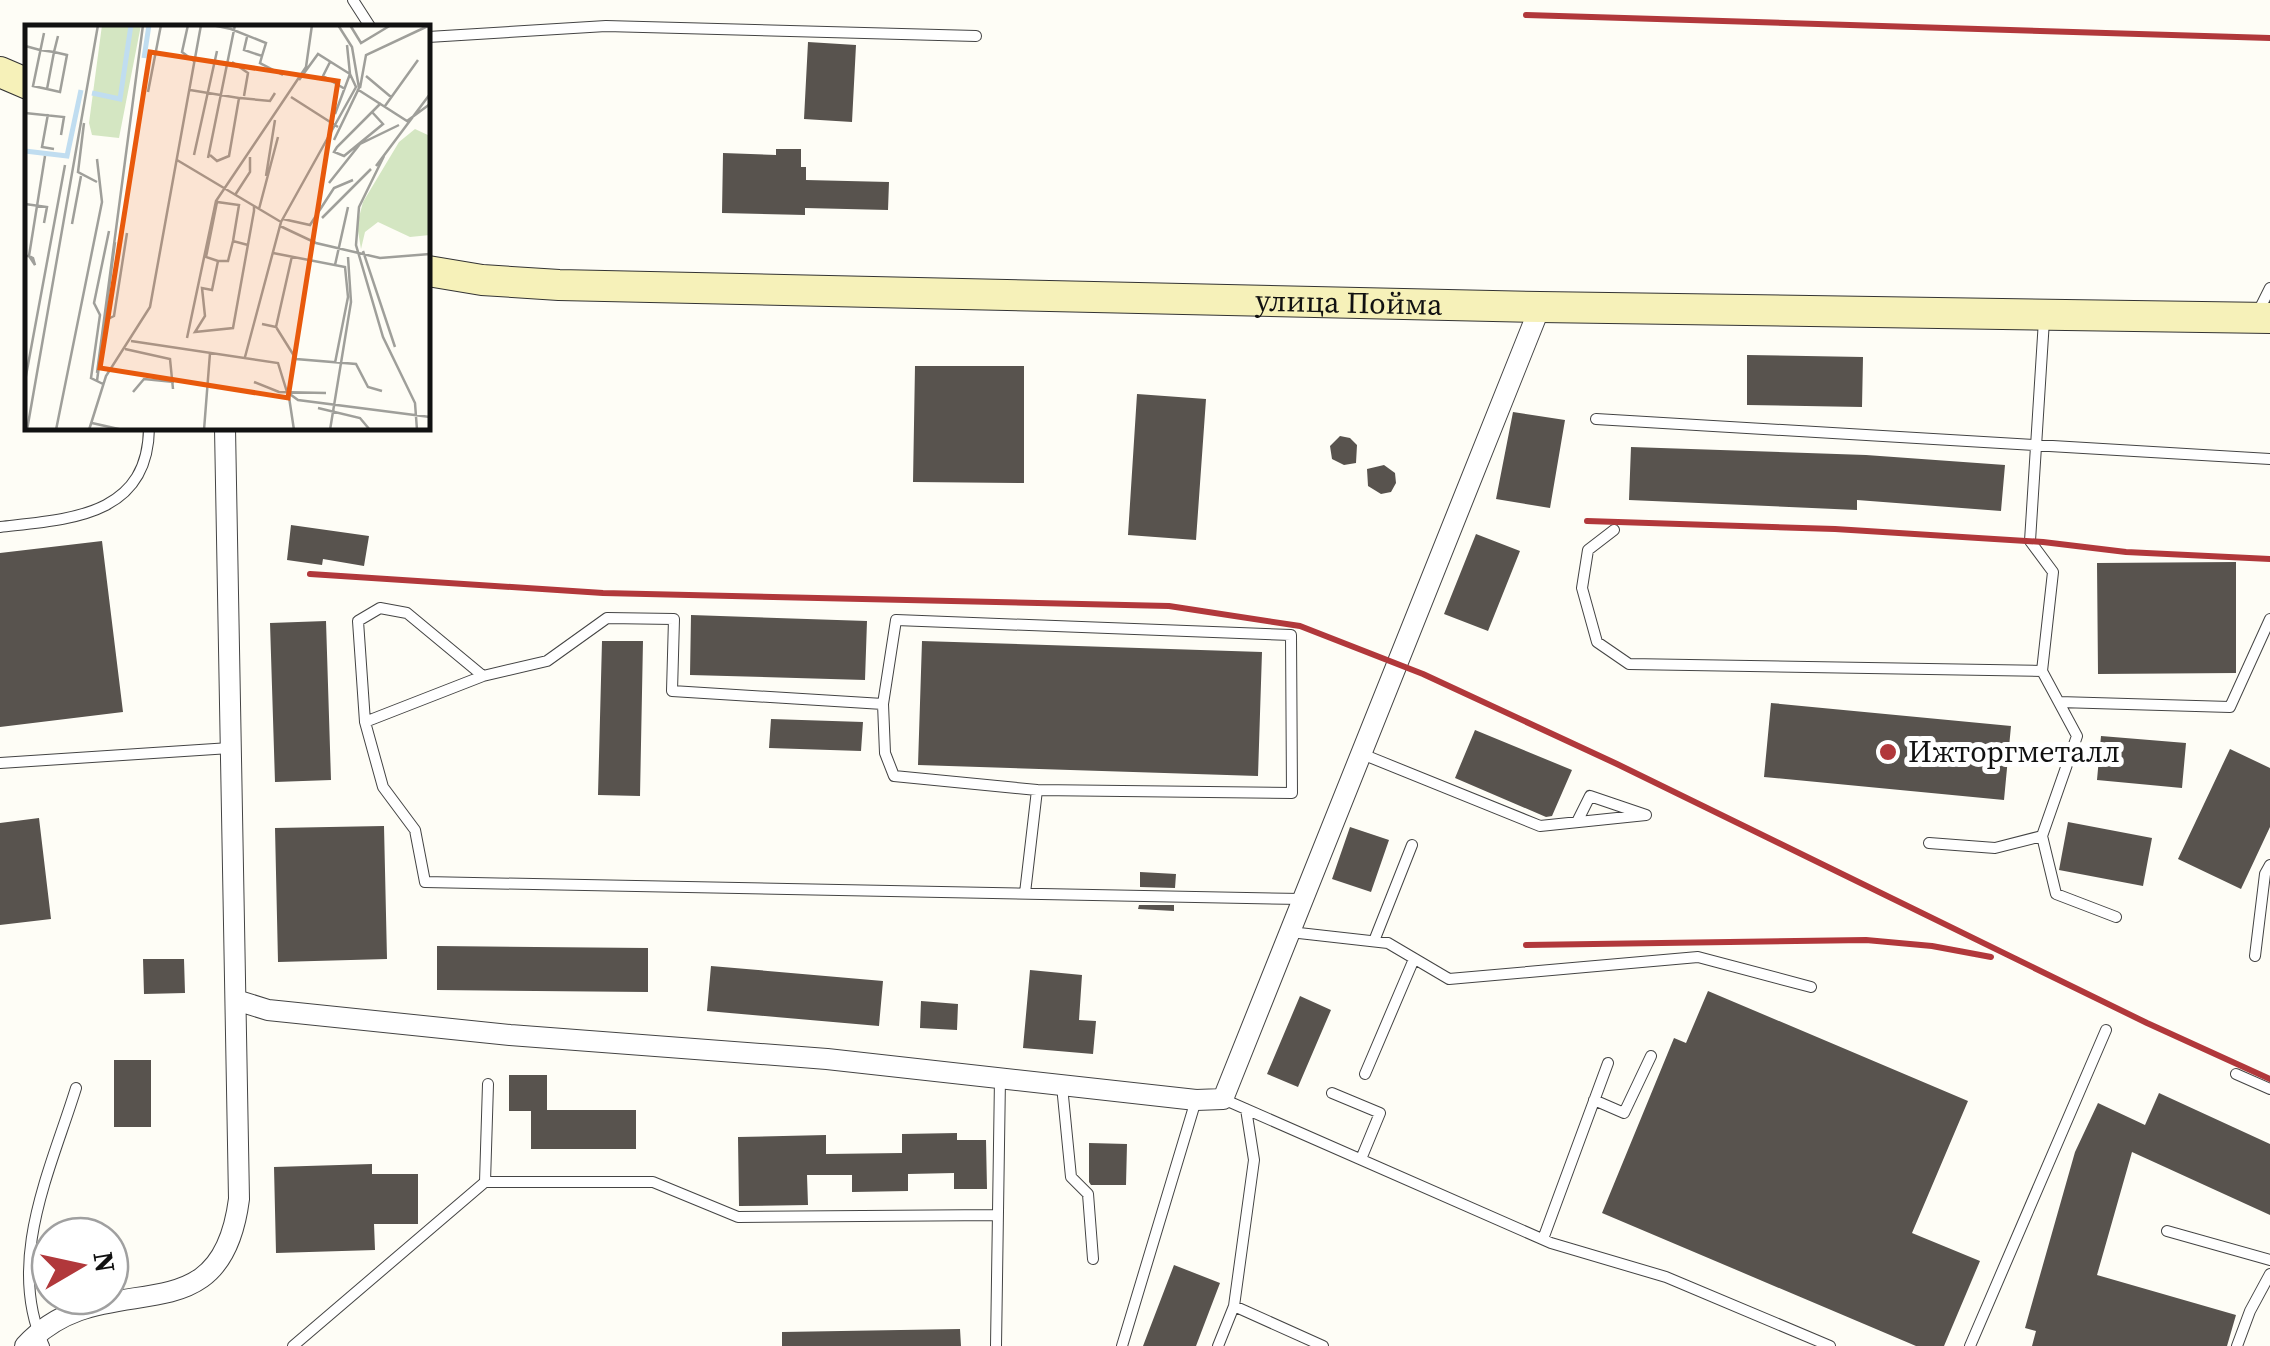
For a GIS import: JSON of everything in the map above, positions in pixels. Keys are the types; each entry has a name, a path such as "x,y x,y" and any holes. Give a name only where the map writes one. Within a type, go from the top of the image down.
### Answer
{"main road":[{"path":"0,72 25,83"},
{"name":"улица Пойма","path":"430,271 482,280 559,285 1540,307 2263,317"}],"street":[{"path":"236,1000 268,1010 491,1033 827,1059 1196,1100 1223,1099 1540,307"},
{"path":"36,1341 69,1312 101,1304 181,1295 205,1281 223,1261 235,1234 239,1198 225,430"}],"lane":[{"path":"353,0 369,25"},
{"path":"430,37 606,26 976,36"},
{"path":"2263,317 2270,288"},
{"path":"2044,314 2030,541 2054,572 2042,671 2077,736 2042,836 2056,894 2116,917"},
{"path":"1596,419 2270,459"},
{"path":"0,527 72,519 119,499 140,476 149,430"},
{"path":"1614,530 1588,550 1582,588 1597,642 1630,664 2042,671"},
{"path":"483,676 407,613 380,608 358,621 365,722 383,787 416,830 425,882 1303,899"},
{"path":"365,722 483,676 546,662 606,618 674,620 672,691 883,704"},
{"path":"2059,702 2230,707 2270,619"},
{"path":"896,620 1291,635 1292,793 1037,790 894,776 884,753 883,704 896,620"},
{"path":"0,763 230,748"},
{"path":"1361,754 1540,826 1646,815 1590,796 1577,822"},
{"path":"1025,894 1037,790"},
{"path":"1928,843 1995,848 2042,836"},
{"path":"1374,941 1412,845"},
{"path":"2255,956 2265,874 2270,865"},
{"path":"1290,932 1388,943 1449,979 1698,957 1811,988"},
{"path":"1366,1074 1414,959"},
{"path":"1970,1346 2106,1030"},
{"path":"1594,1100 1624,1113 1651,1056"},
{"path":"1543,1239 1608,1063"},
{"path":"2236,1074 2270,1089"},
{"path":"996,1346 1000,1078"},
{"path":"485,1182 488,1084"},
{"path":"1062,1085 1070,1177 1088,1194 1093,1259"},
{"path":"36,1341 28,1277 32,1231 76,1088"},
{"path":"1332,1092 1380,1114 1361,1160"},
{"path":"1223,1099 1543,1239 1666,1277 1830,1346"},
{"path":"1122,1346 1196,1100"},
{"path":"1218,1346 1234,1306 1254,1160 1246,1109"},
{"path":"293,1346 485,1182 653,1182 738,1217 998,1215"},
{"path":"2167,1230 2270,1260"},
{"path":"2236,1346 2270,1274"},
{"path":"1234,1306 1323,1346"}],"building":[{"path":"808,42 856,45 852,122 804,119"},
{"path":"776,149 801,149 806,180 889,182 888,210 805,208 805,215 722,213 723,153 776,155"},
{"path":"1747,355 1863,357 1862,407 1747,405"},
{"path":"915,366 1024,366 1024,483 913,482"},
{"path":"1137,394 1206,399 1196,540 1128,535"},
{"path":"1513,412 1565,420 1550,508 1496,499"},
{"path":"1340,436 1357,445 1356,463 1344,465 1332,459 1330,446"},
{"path":"1631,447 1866,455 2005,465 2001,511 1857,500 1857,510 1629,500"},
{"path":"1384,465 1395,473 1396,483 1391,492 1381,494 1368,486 1367,469"},
{"path":"291,525 369,536 364,566 323,559 322,565 287,560"},
{"path":"1476,534 1520,551 1488,631 1444,614"},
{"path":"102,541 123,712 0,727 0,553"},
{"path":"2236,562 2236,673 2098,674 2097,563"},
{"path":"691,615 867,621 865,680 690,675"},
{"path":"326,621 331,780 275,782 270,623"},
{"path":"602,641 643,641 640,796 598,795"},
{"path":"922,641 1262,652 1258,776 918,765"},
{"name":"Ижторгметалл","path":"1771,703 2011,726 2004,800 1764,777"},
{"path":"771,719 863,722 861,751 769,748"},
{"path":"1475,730 1572,770 1552,816 1546,817 1455,778"},
{"path":"2101,736 2186,743 2182,788 2097,780"},
{"path":"2230,749 2270,768 2270,827 2241,889 2178,859"},
{"path":"39,818 51,919 0,925 0,823"},
{"path":"2068,822 2152,838 2143,886 2059,870"},
{"path":"384,826 387,959 278,962 275,828"},
{"path":"1350,827 1389,840 1371,892 1332,879"},
{"path":"1140,872 1176,874 1175,888 1140,887"},
{"path":"1139,905 1174,905 1174,911 1138,909"},
{"path":"437,946 648,948 648,992 437,990"},
{"path":"143,959 184,959 185,993 144,994"},
{"path":"711,966 883,981 879,1026 707,1011"},
{"path":"1030,970 1082,975 1079,1020 1096,1021 1093,1054 1023,1048"},
{"path":"1708,991 1968,1101 1912,1233 1980,1261 1944,1346 1916,1346 1602,1213 1674,1038 1686,1043"},
{"path":"1300,996 1331,1010 1298,1087 1267,1074"},
{"path":"921,1001 958,1004 957,1030 920,1028"},
{"path":"114,1060 151,1060 151,1127 114,1127"},
{"path":"509,1075 547,1075 547,1110 636,1110 636,1149 531,1149 531,1111 509,1111"},
{"path":"2159,1093 2270,1144 2270,1215 2132,1152 2097,1275 2236,1315 2227,1346 2032,1346 2036,1331 2025,1328 2075,1152 2098,1103 2145,1125"},
{"path":"957,1133 957,1140 986,1140 987,1189 954,1189 954,1173 908,1174 908,1191 852,1192 852,1175 807,1175 808,1205 739,1206 738,1137 826,1135 826,1154 902,1153 902,1134"},
{"path":"1089,1143 1127,1144 1126,1185 1091,1185"},
{"path":"372,1164 372,1174 418,1174 418,1224 374,1224 375,1250 276,1253 274,1167"},
{"path":"1174,1265 1220,1283 1196,1346 1143,1346"},
{"path":"960,1329 961,1346 782,1346 782,1332"}],"railway":[{"path":"1526,15 2270,38"},
{"path":"1587,521 1835,529 2270,559"},
{"path":"310,574 603,593 1169,606 1300,626 1423,674 1617,764 2147,1023 2270,1079"},
{"path":"1526,945 1866,940 1991,957"}],"place":[{"name":"Ижторгметалл","path":"1888,752"}]}
